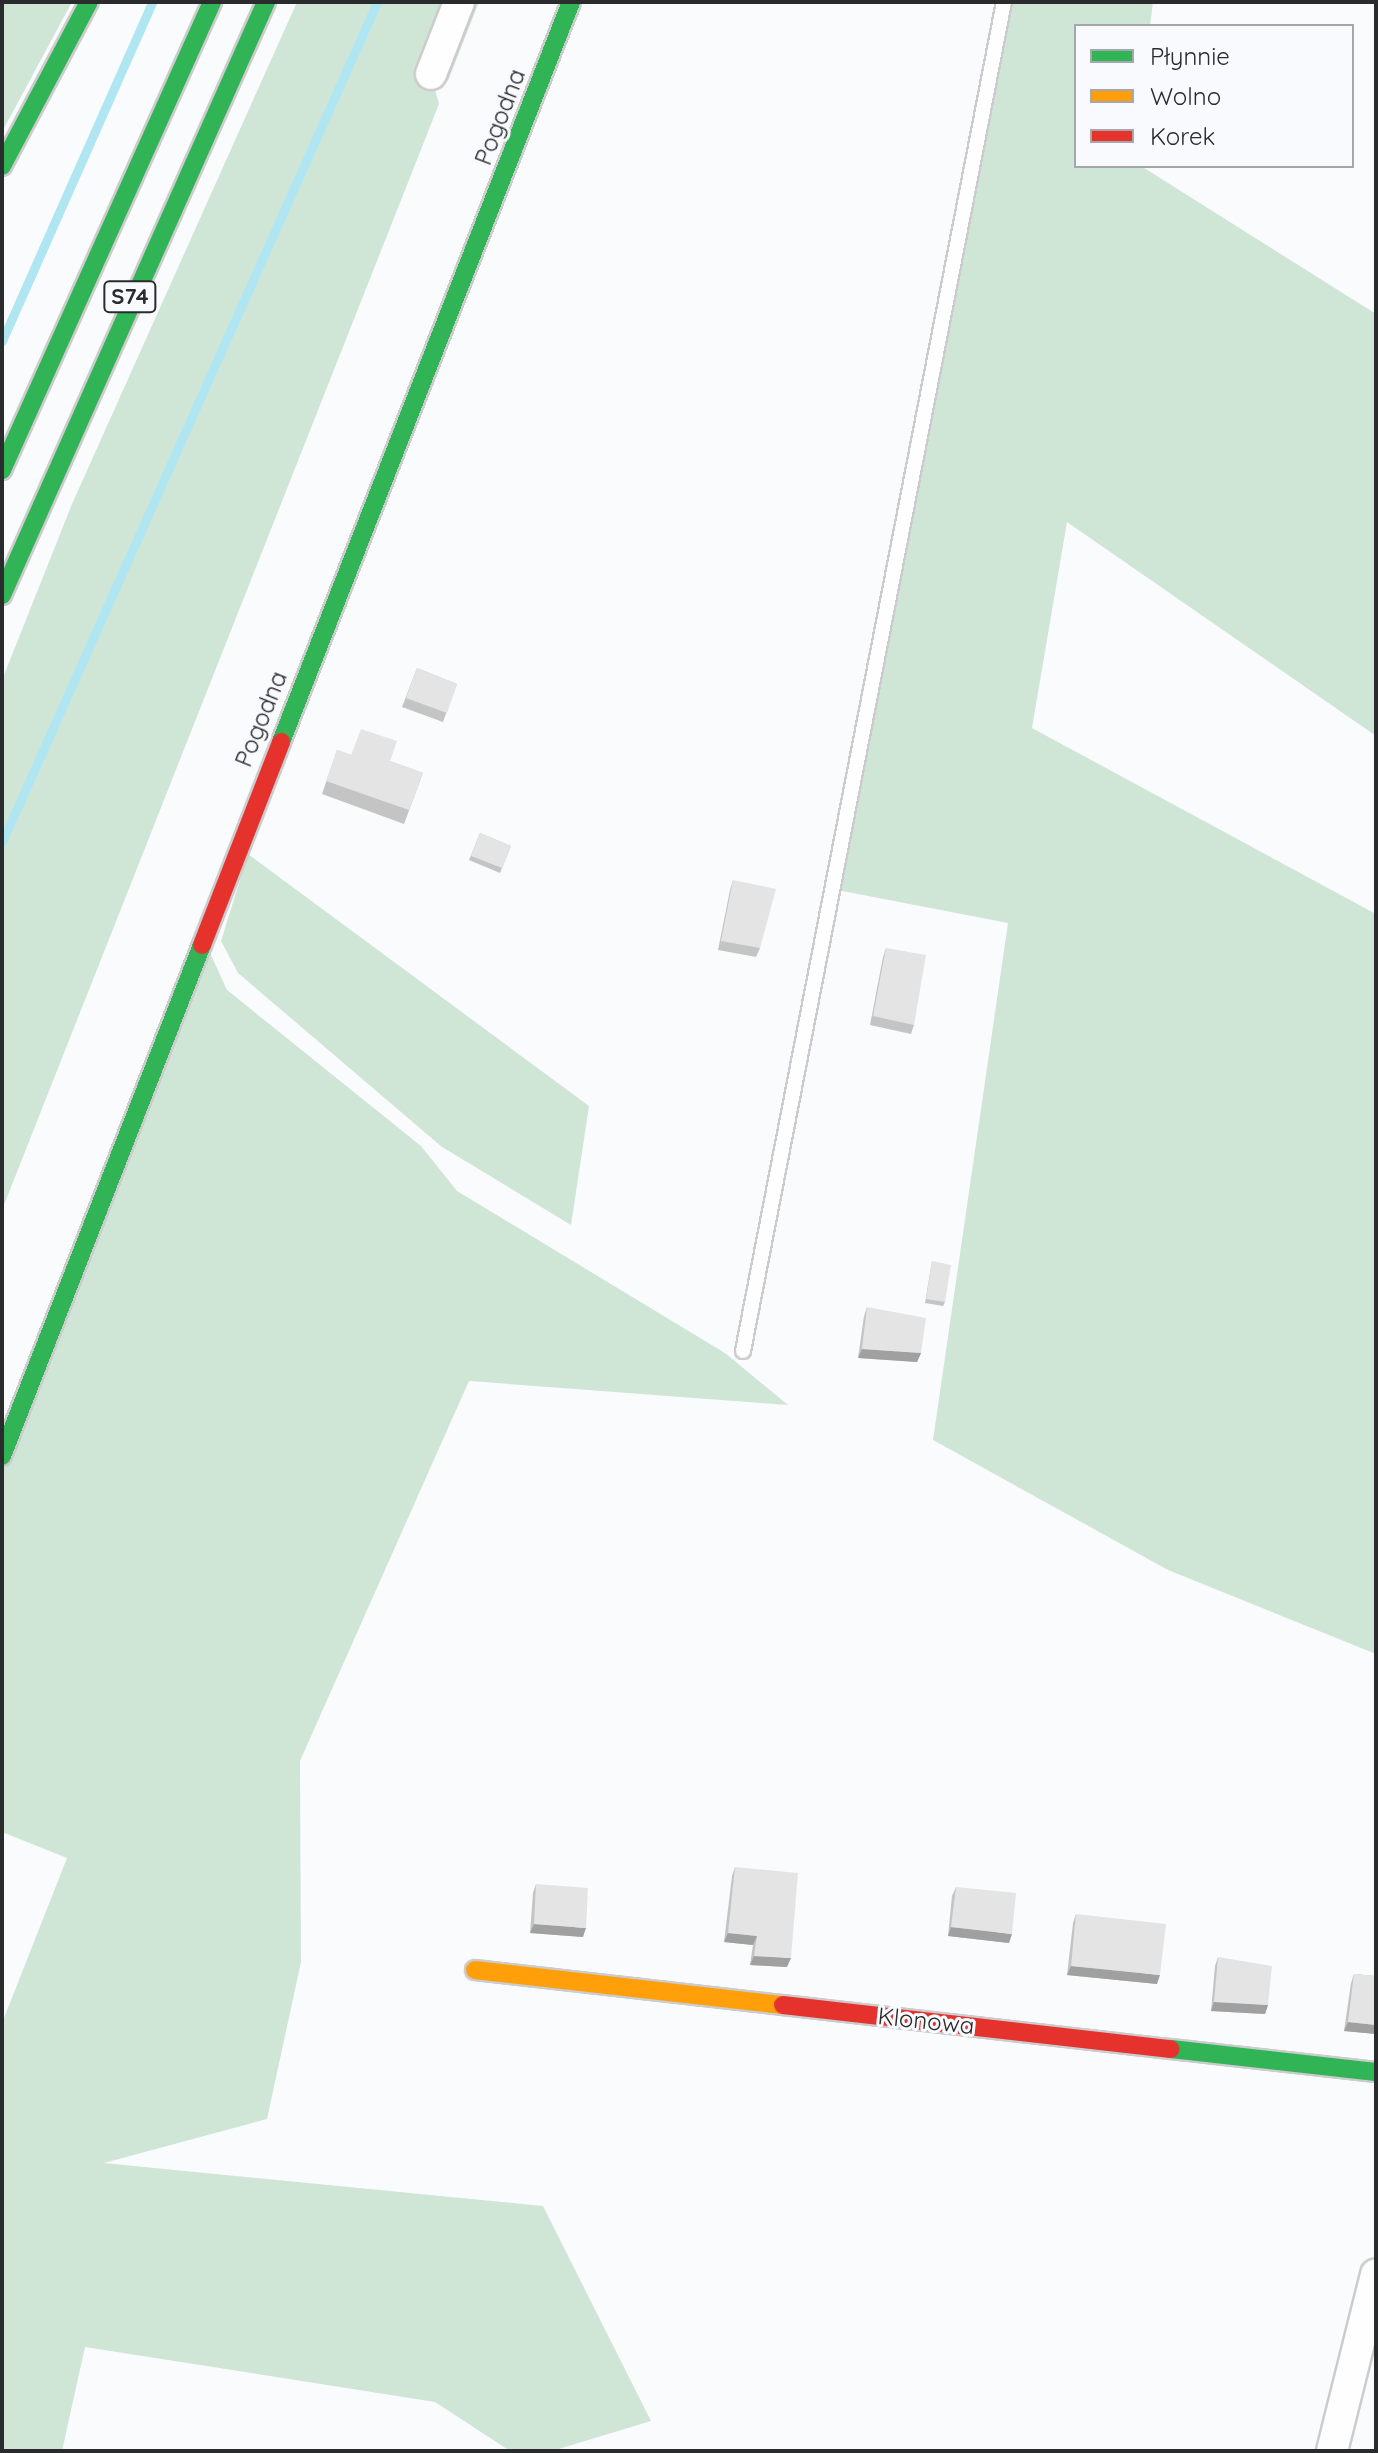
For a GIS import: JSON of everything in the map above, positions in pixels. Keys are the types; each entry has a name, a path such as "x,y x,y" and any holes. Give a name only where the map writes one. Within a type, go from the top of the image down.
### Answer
{"main road":[{"path":"2,166 89,2"},
{"name":"S74","path":"2,470 212,2"},
{"name":"S74","path":"2,595 266,2"},
{"name":"Pogodna","path":"2,1456 571,2"},
{"name":"Klonowa","path":"475,1970 1376,2072"}],"street":[{"path":"431,74 459,2"},
{"path":"1332,2451 1368,2338 1376,2274"}],"lane":[{"path":"743,1351 1004,2"}],"green space":[{"path":"2,2 72,2 2,132"},
{"path":"297,2 479,2 448,81 431,75 439,104 2,1210 2,680 72,504"},
{"path":"1004,2 1153,2 1150,24 1074,24 1074,168 1144,168 1376,314 1376,736 1067,522 1032,728 1376,914 1376,1654 1168,1570 933,1440 1008,923 832,889"},
{"path":"248,854 589,1106 571,1225 442,1147 238,973 221,941"},
{"path":"201,933 227,990 421,1146 457,1191 725,1353 788,1405 469,1381 300,1761 301,1962 267,2119 104,2163 543,2206 651,2421 552,2451 510,2451 435,2402 85,2347 62,2451 2,2451 2,2023 67,1858 2,1832 2,1456"}],"building":[{"path":"417,668 457,684 447,713 406,698"},
{"path":"361,729 397,741 390,761 423,773 409,810 326,781 337,750 351,755"},
{"path":"480,833 511,846 502,868 471,856"},
{"path":"733,880 776,889 760,948 721,941"},
{"path":"886,948 926,955 914,1025 873,1016"},
{"path":"932,1261 951,1265 945,1302 926,1299"},
{"path":"867,1307 926,1318 921,1353 862,1349"},
{"path":"735,1867 798,1873 791,1958 754,1956 757,1936 728,1933"},
{"path":"536,1884 588,1888 586,1928 534,1924"},
{"path":"956,1887 1016,1893 1012,1934 951,1927"},
{"path":"1076,1914 1166,1924 1160,1975 1071,1966"},
{"path":"1218,1957 1272,1966 1268,2005 1214,2002"},
{"path":"1354,1974 1376,1976 1376,2025 1348,2022"}],"waterway":[{"path":"2,341 152,2"},
{"path":"2,842 377,2"}],"traffic: fast":[{"path":"2,166 89,2"},
{"path":"2,470 212,2"},
{"path":"2,595 266,2"},
{"path":"281,742 571,2"},
{"path":"2,1456 202,945"},
{"path":"1171,2049 1376,2072"}],"traffic: slow":[{"path":"475,1970 783,2005"}],"traffic: jam":[{"path":"202,945 281,742"},
{"path":"783,2005 1171,2049"}]}
